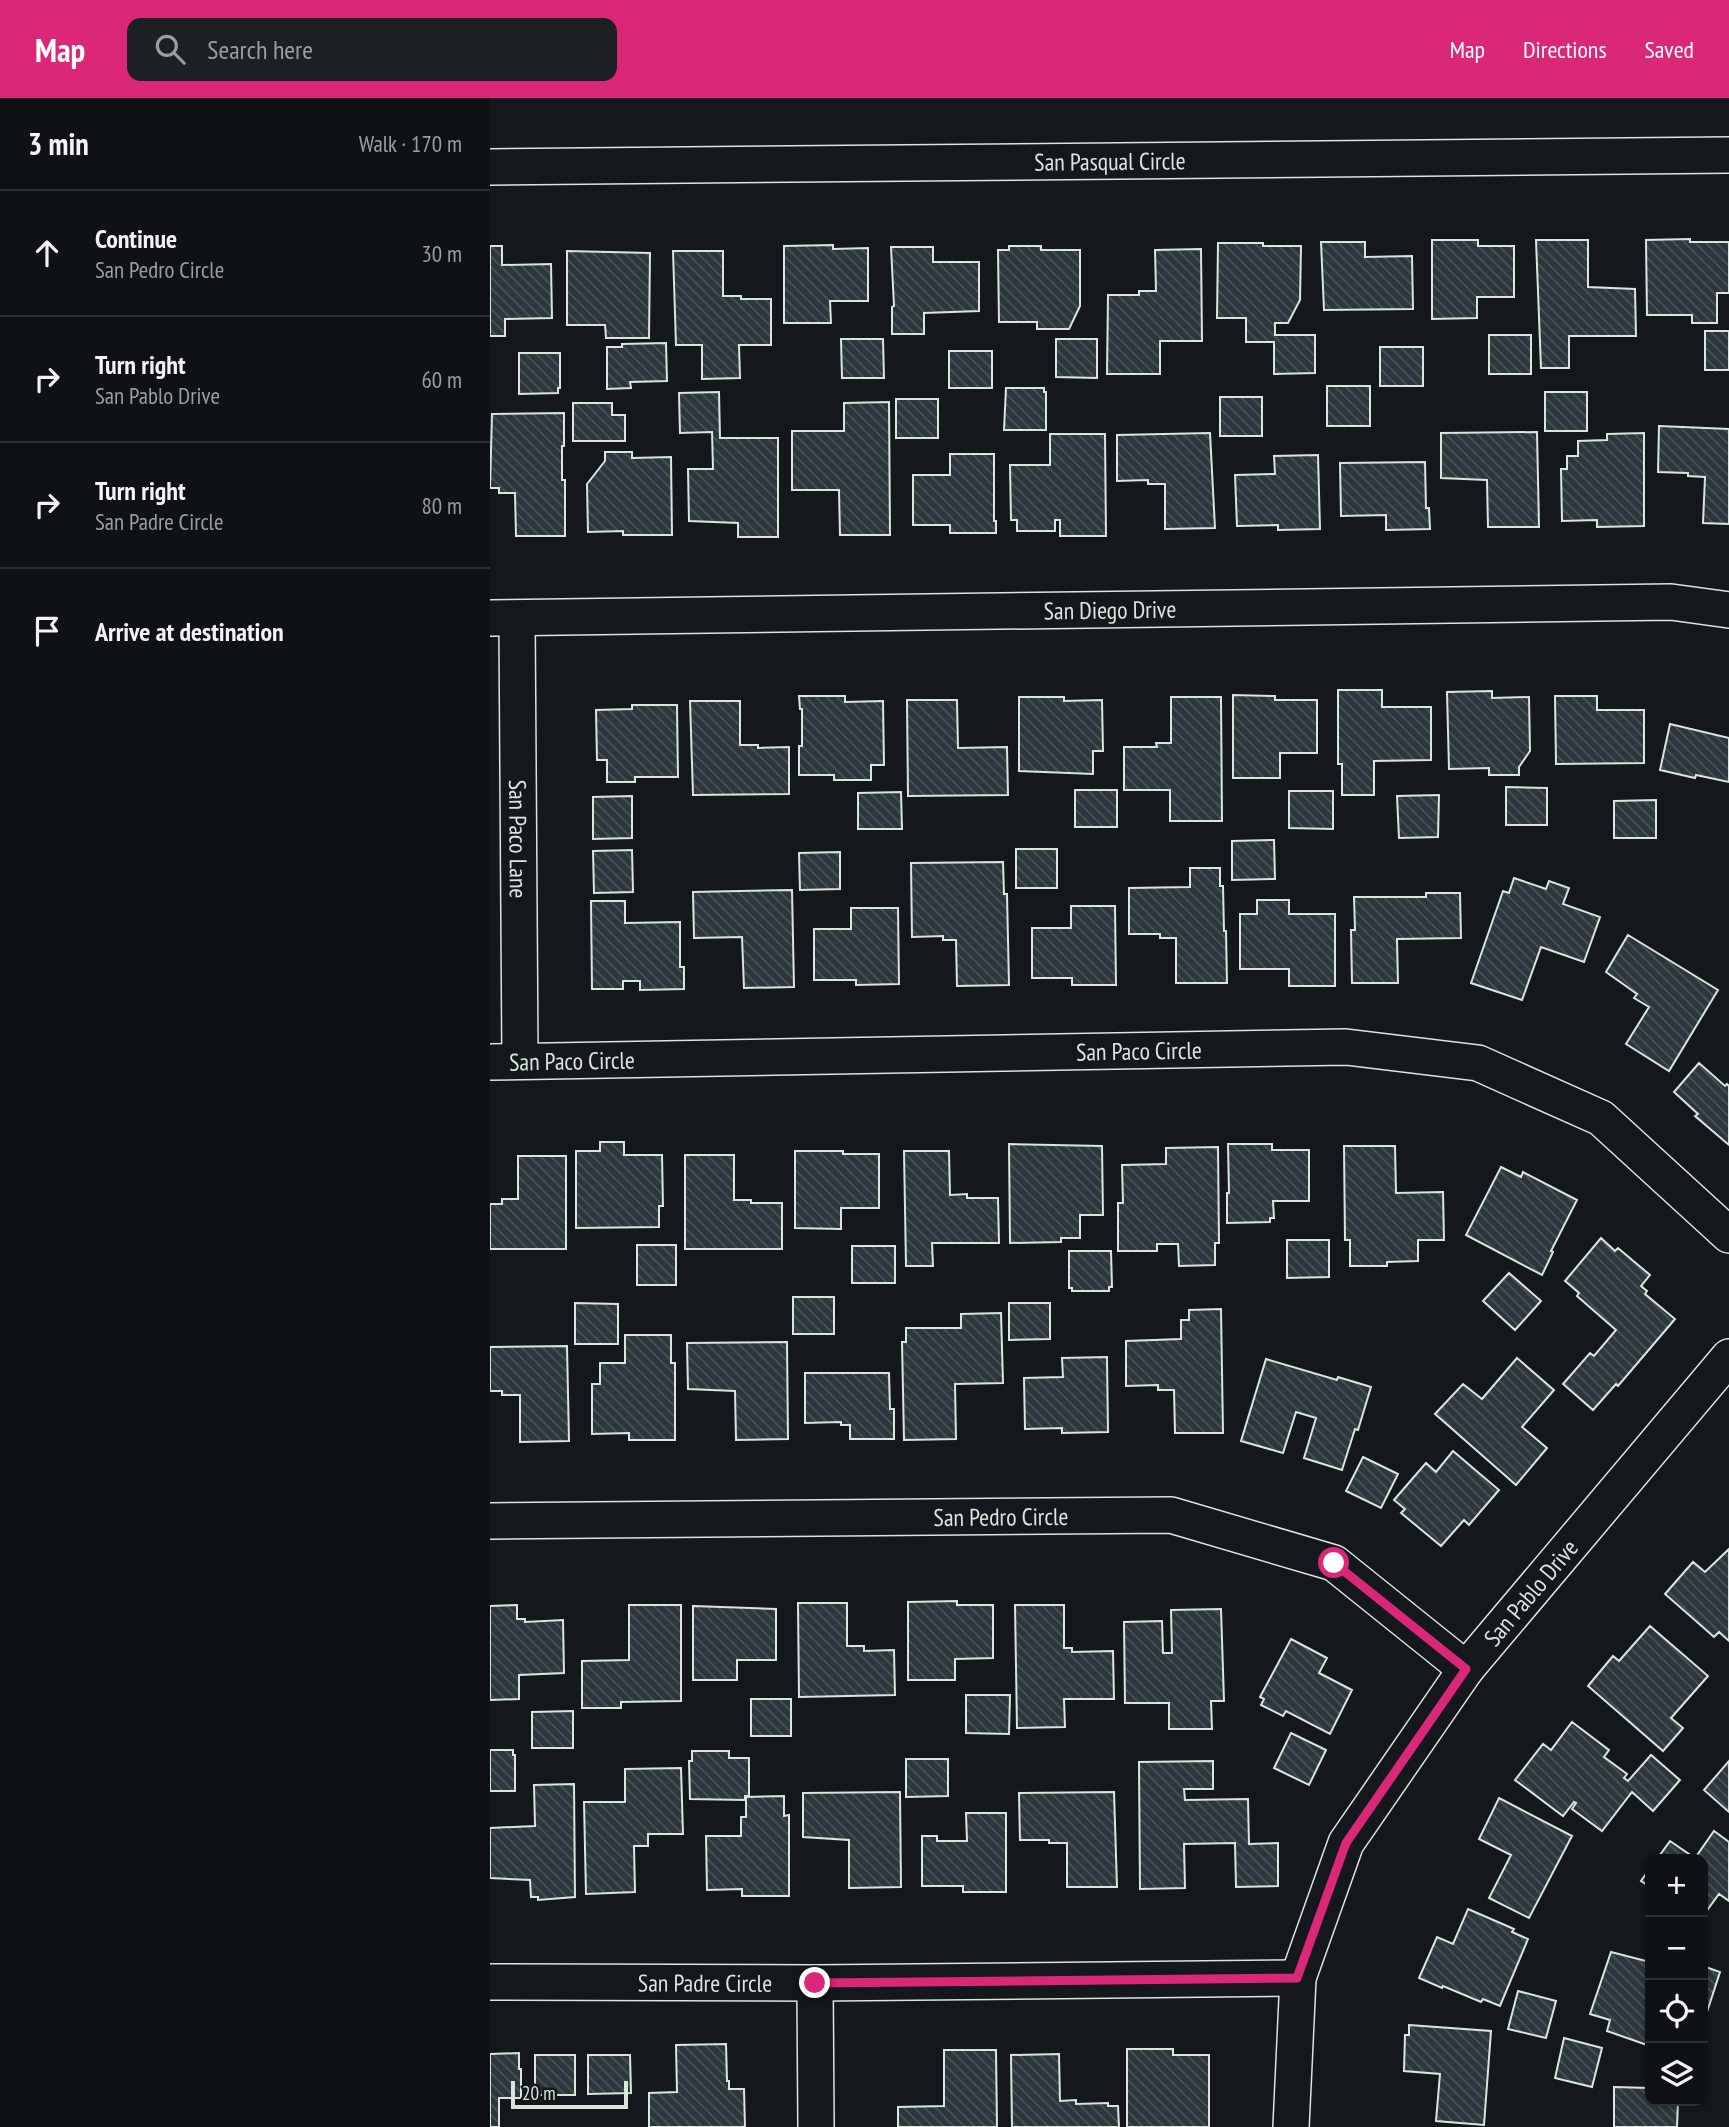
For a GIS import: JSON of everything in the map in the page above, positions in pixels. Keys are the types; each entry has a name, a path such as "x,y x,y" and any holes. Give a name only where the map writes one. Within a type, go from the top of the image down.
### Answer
{"street":[{"name":"San Pasqual Circle","path":"490,167 1729,155"},
{"name":"San Diego Drive","path":"503,618 1671,602 1729,610"},
{"name":"San Paco Lane","path":"503,618 505,1062"},
{"name":"San Paco Circle","path":"505,1062 1346,1047 1478,1063 1601,1118 1729,1235"},
{"name":"San Pablo Drive","path":"1291,2127 1297,1978 1346,1843 1466,1669 1729,1357"},
{"name":"San Pedro Circle","path":"490,1521 1171,1515 1334,1563 1466,1669"},
{"name":"San Padre Circle","path":"490,1982 815,1983 1297,1978"},
{"path":"815,1983 816,2127"}],"building":[{"path":"1690,239 1690,242 1729,242 1729,293 1717,293 1717,323 1692,323 1692,315 1647,315 1646,240"},
{"path":"1432,240 1478,240 1478,246 1514,246 1514,297 1477,297 1477,318 1432,319"},
{"path":"1536,240 1588,240 1588,287 1635,289 1636,336 1569,336 1569,368 1541,368"},
{"path":"1321,242 1365,242 1365,257 1412,256 1413,309 1324,310"},
{"path":"1218,243 1301,246 1300,300 1288,323 1275,323 1275,335 1315,335 1315,373 1274,374 1274,342 1246,342 1246,318 1217,318"},
{"path":"833,245 833,249 868,248 868,301 830,301 831,323 784,323 784,246"},
{"path":"490,246 502,246 502,265 551,264 552,318 505,319 505,336 490,336"},
{"path":"1009,246 1041,246 1041,250 1080,250 1080,306 1069,329 1037,329 1037,322 999,322 998,250 1009,250"},
{"path":"891,247 933,247 933,262 979,262 979,311 924,313 924,334 892,334 894,306"},
{"path":"1201,249 1202,341 1160,341 1160,374 1107,374 1108,295 1139,295 1139,291 1156,291 1155,250"},
{"path":"567,251 650,253 649,338 606,338 605,325 567,325"},
{"path":"673,251 723,251 723,296 771,299 771,345 739,345 740,378 702,379 702,345 676,345"},
{"path":"1705,331 1729,331 1729,370 1705,370"},
{"path":"1489,335 1531,335 1531,374 1489,374"},
{"path":"841,339 883,339 884,378 842,378"},
{"path":"1056,339 1097,339 1097,378 1056,377"},
{"path":"666,343 667,381 630,382 631,388 607,389 607,347"},
{"path":"1380,347 1423,347 1423,386 1380,386"},
{"path":"949,351 992,351 992,388 949,388"},
{"path":"519,353 560,353 558,393 519,394"},
{"path":"1327,386 1370,386 1370,426 1327,426"},
{"path":"1006,388 1044,388 1046,430 1004,430"},
{"path":"719,392 720,438 778,438 778,537 738,537 738,523 689,521 688,469 713,469 712,432 680,433 679,393"},
{"path":"1545,392 1587,392 1587,431 1545,431"},
{"path":"1220,397 1262,397 1262,436 1220,436"},
{"path":"896,399 938,399 938,438 896,438"},
{"path":"889,402 890,535 840,535 839,490 792,490 792,431 844,431 844,403"},
{"path":"573,403 612,403 612,415 625,415 625,441 573,441"},
{"path":"564,413 562,480 565,480 565,536 516,536 515,493 499,493 499,488 490,488 492,414"},
{"path":"1659,426 1729,429 1729,524 1703,523 1705,477 1688,476 1688,473 1658,472"},
{"path":"1537,432 1539,527 1488,527 1487,480 1441,478 1441,433"},
{"path":"1210,433 1215,528 1165,529 1165,484 1148,484 1148,480 1117,481 1117,435"},
{"path":"1644,433 1644,526 1597,527 1597,520 1562,521 1561,469 1567,469 1567,456 1578,456 1578,441 1607,440 1607,434"},
{"path":"1050,434 1105,434 1106,536 1060,536 1060,520 1055,520 1055,531 1017,531 1017,520 1011,520 1010,465 1050,465"},
{"path":"605,452 632,452 632,458 671,457 672,535 623,535 623,531 588,532 587,484 605,461"},
{"path":"950,454 994,454 996,533 950,533 950,525 913,525 913,475 950,475"},
{"path":"1318,455 1320,529 1278,530 1278,525 1237,526 1235,475 1275,474 1274,456"},
{"path":"1425,462 1426,508 1429,508 1430,529 1386,530 1386,515 1341,516 1340,463"},
{"path":"1338,690 1382,690 1382,707 1431,707 1431,760 1374,761 1374,795 1342,795 1342,764 1338,764"},
{"path":"1492,691 1492,698 1529,697 1530,751 1519,767 1519,775 1489,775 1489,768 1449,769 1447,692"},
{"path":"1233,695 1275,696 1275,700 1317,700 1317,753 1280,753 1280,778 1233,778"},
{"path":"799,696 845,696 845,702 883,701 884,765 871,765 871,780 834,780 834,775 799,775 802,709"},
{"path":"1555,696 1597,696 1597,710 1644,710 1644,763 1556,764"},
{"path":"1019,697 1064,697 1064,701 1102,700 1103,751 1093,751 1093,774 1019,771"},
{"path":"1171,697 1221,697 1222,821 1170,821 1170,790 1124,790 1124,747 1157,747 1156,743 1171,743"},
{"path":"907,700 957,700 958,748 1007,747 1008,795 908,796"},
{"path":"690,701 740,701 740,745 758,745 758,748 789,747 789,794 693,795"},
{"path":"632,705 677,705 678,777 635,777 635,782 607,782 607,760 597,760 596,710 632,709"},
{"path":"1670,724 1729,738 1729,782 1660,770"},
{"path":"1506,787 1547,788 1547,825 1506,825"},
{"path":"1075,790 1117,790 1117,827 1075,827"},
{"path":"1289,791 1333,791 1333,829 1289,828"},
{"path":"901,792 902,829 858,829 858,793"},
{"path":"1439,795 1438,837 1399,838 1397,796"},
{"path":"632,796 632,838 593,839 593,797"},
{"path":"1656,800 1656,838 1614,838 1614,801"},
{"path":"1274,840 1275,879 1232,880 1232,841"},
{"path":"1016,849 1057,849 1057,888 1016,888"},
{"path":"632,850 633,892 594,893 593,851"},
{"path":"840,852 840,889 800,890 799,853"},
{"path":"1003,862 1004,894 1007,894 1009,985 957,986 956,940 943,940 943,936 912,937 911,863"},
{"path":"1190,868 1220,868 1226,931 1227,983 1176,983 1176,938 1160,938 1160,934 1129,934 1129,888 1190,887"},
{"path":"1514,878 1546,889 1549,881 1569,888 1563,904 1600,917 1584,962 1541,947 1522,1000 1471,983 1503,891 1509,893"},
{"path":"792,890 794,987 744,988 742,937 694,938 693,892"},
{"path":"1426,893 1460,893 1461,938 1397,939 1398,983 1352,983 1351,930 1355,930 1354,897 1426,897"},
{"path":"1257,900 1289,900 1289,914 1335,914 1335,986 1289,986 1289,969 1240,969 1240,914 1257,914"},
{"path":"591,901 625,901 625,923 680,922 680,967 684,967 684,989 640,990 640,981 623,981 623,989 592,989"},
{"path":"1071,906 1115,906 1116,985 1072,985 1072,978 1032,978 1032,928 1071,928"},
{"path":"851,908 898,908 899,984 856,985 856,980 814,980 814,929 851,929"},
{"path":"1628,935 1718,990 1669,1071 1626,1044 1649,1007 1634,998 1637,994 1606,972"},
{"path":"1699,1063 1725,1086 1729,1086 1729,1145 1695,1116 1698,1114 1674,1092"},
{"path":"600,1142 624,1142 624,1155 662,1155 663,1206 659,1206 659,1227 576,1228 576,1151 600,1151"},
{"path":"1009,1144 1102,1146 1103,1215 1080,1215 1080,1238 1061,1238 1061,1242 1010,1243"},
{"path":"1228,1144 1272,1144 1272,1150 1309,1150 1309,1201 1273,1201 1274,1218 1270,1218 1270,1222 1227,1223"},
{"path":"1344,1146 1395,1146 1396,1193 1443,1192 1444,1240 1418,1240 1418,1261 1387,1262 1387,1266 1350,1266 1350,1240 1345,1240"},
{"path":"1218,1147 1219,1243 1215,1243 1215,1265 1179,1266 1178,1244 1157,1244 1157,1251 1118,1251 1118,1203 1123,1203 1122,1165 1166,1164 1166,1148"},
{"path":"795,1151 879,1154 879,1208 841,1208 841,1229 795,1228"},
{"path":"904,1151 949,1151 950,1195 998,1198 999,1243 932,1243 933,1266 906,1266"},
{"path":"685,1155 734,1155 734,1200 782,1203 782,1249 685,1249"},
{"path":"518,1156 566,1156 566,1249 490,1249 490,1204 502,1204 502,1199 518,1199"},
{"path":"1501,1167 1521,1177 1523,1172 1577,1200 1542,1275 1466,1235"},
{"path":"1601,1238 1615,1251 1618,1248 1650,1275 1641,1286 1647,1291 1645,1294 1675,1319 1618,1386 1616,1384 1593,1410 1563,1384 1590,1353 1594,1356 1616,1330 1577,1296 1579,1293 1565,1281"},
{"path":"1287,1240 1329,1240 1329,1277 1287,1278"},
{"path":"637,1245 676,1245 676,1285 637,1285"},
{"path":"852,1246 895,1246 895,1283 852,1283"},
{"path":"1069,1251 1111,1251 1112,1287 1109,1287 1109,1291 1072,1291 1072,1288 1069,1288"},
{"path":"1509,1273 1541,1301 1515,1330 1483,1301"},
{"path":"793,1297 834,1297 834,1334 793,1334"},
{"path":"575,1303 618,1304 618,1344 575,1344"},
{"path":"1009,1303 1050,1303 1050,1339 1009,1340"},
{"path":"1221,1309 1223,1433 1175,1433 1174,1390 1158,1390 1158,1385 1126,1386 1126,1341 1181,1339 1181,1320 1189,1320 1189,1310"},
{"path":"1001,1313 1003,1383 955,1384 956,1439 904,1440 902,1342 906,1342 906,1328 961,1328 961,1314"},
{"path":"625,1335 671,1335 671,1363 675,1363 675,1440 629,1440 629,1433 592,1434 592,1384 600,1384 600,1363 625,1363"},
{"path":"787,1342 788,1439 736,1440 735,1391 688,1389 687,1343"},
{"path":"567,1346 569,1441 520,1442 520,1395 502,1395 502,1391 490,1391 490,1347"},
{"path":"1107,1357 1108,1432 1062,1433 1062,1428 1025,1429 1024,1378 1063,1377 1062,1358"},
{"path":"1517,1358 1554,1390 1522,1427 1547,1448 1516,1485 1435,1414 1463,1384 1482,1399"},
{"path":"1266,1359 1371,1387 1342,1470 1304,1458 1316,1418 1296,1412 1283,1453 1241,1441"},
{"path":"805,1373 889,1373 890,1409 894,1409 894,1439 850,1439 850,1425 841,1425 841,1422 805,1423"},
{"path":"1453,1451 1499,1490 1469,1525 1464,1520 1441,1546 1401,1513 1405,1509 1394,1500 1426,1463 1436,1472"},
{"path":"1363,1457 1398,1474 1381,1508 1346,1491"},
{"path":"1729,1549 1729,1641 1719,1632 1714,1637 1665,1594 1693,1562 1705,1572"},
{"path":"957,1601 957,1605 993,1605 993,1658 955,1659 955,1680 908,1680 908,1602"},
{"path":"798,1603 847,1603 847,1646 864,1646 864,1651 894,1650 895,1695 799,1697"},
{"path":"517,1605 517,1619 525,1619 525,1622 563,1620 564,1673 519,1675 519,1699 490,1700 490,1606"},
{"path":"629,1605 681,1605 681,1701 621,1702 621,1708 582,1708 582,1661 629,1660"},
{"path":"1015,1605 1064,1605 1064,1648 1072,1648 1072,1652 1113,1651 1114,1699 1064,1699 1065,1727 1017,1728"},
{"path":"693,1606 776,1609 776,1660 737,1660 737,1680 693,1680"},
{"path":"1221,1609 1224,1701 1211,1701 1212,1729 1169,1729 1169,1703 1125,1703 1124,1622 1162,1621 1163,1653 1172,1653 1171,1610"},
{"path":"1650,1626 1708,1676 1671,1718 1683,1728 1663,1751 1588,1686 1613,1656 1619,1661"},
{"path":"1291,1639 1327,1658 1319,1673 1352,1690 1330,1734 1286,1711 1283,1716 1261,1705 1264,1699 1260,1697"},
{"path":"966,1695 1010,1695 1009,1734 966,1733"},
{"path":"751,1699 791,1699 791,1736 751,1736"},
{"path":"573,1711 573,1748 532,1748 532,1712"},
{"path":"1572,1722 1609,1750 1604,1757 1627,1774 1624,1778 1628,1781 1651,1755 1680,1780 1653,1811 1632,1792 1602,1831 1572,1809 1576,1803 1574,1802 1563,1816 1515,1780 1543,1744 1551,1750"},
{"path":"1291,1733 1326,1750 1309,1785 1274,1768"},
{"path":"490,1750 513,1750 515,1791 490,1791"},
{"path":"692,1751 729,1751 729,1758 749,1758 749,1796 745,1796 745,1800 690,1799 689,1761 692,1761"},
{"path":"906,1759 948,1759 948,1796 906,1797"},
{"path":"1213,1761 1213,1789 1184,1789 1185,1800 1248,1799 1249,1844 1278,1843 1278,1886 1236,1887 1235,1843 1184,1844 1185,1888 1140,1889 1139,1762"},
{"path":"1729,1761 1729,1812 1704,1790"},
{"path":"681,1768 683,1834 648,1834 648,1846 634,1846 635,1892 586,1894 584,1802 625,1802 625,1769"},
{"path":"574,1784 575,1897 538,1900 538,1897 531,1897 530,1880 490,1878 490,1828 535,1826 534,1785"},
{"path":"900,1792 901,1887 849,1888 849,1840 803,1837 803,1793"},
{"path":"1114,1792 1117,1887 1067,1887 1067,1843 1020,1840 1019,1793"},
{"path":"784,1796 784,1816 789,1815 789,1896 742,1896 742,1889 707,1890 706,1836 741,1836 741,1817 746,1817 746,1797"},
{"path":"1499,1798 1572,1836 1529,1918 1489,1898 1511,1855 1479,1839"},
{"path":"966,1813 1006,1813 1006,1892 963,1892 963,1886 922,1886 922,1836 937,1836 937,1841 967,1841"},
{"path":"1714,1831 1729,1842 1729,1901 1719,1894 1708,1909 1708,1854 1698,1854"},
{"path":"1670,1841 1689,1854 1661,1854"},
{"path":"1468,1909 1514,1929 1512,1932 1528,1939 1500,2006 1483,1999 1481,2002 1419,1978 1437,1937 1453,1944"},
{"path":"1611,1952 1645,1961 1645,2044 1607,2031 1610,2020 1590,2014"},
{"path":"1708,1968 1720,1972 1708,2009"},
{"path":"1518,1991 1556,2001 1546,2038 1508,2029"},
{"path":"1409,2025 1491,2031 1484,2125 1436,2121 1440,2074 1404,2071 1405,2035 1409,2035"},
{"path":"1564,2038 1602,2048 1592,2087 1555,2078"},
{"path":"726,2044 729,2089 744,2089 745,2127 649,2127 649,2093 677,2092 676,2045"},
{"path":"1127,2049 1173,2049 1173,2055 1209,2055 1209,2127 1127,2127"},
{"path":"944,2050 996,2050 997,2127 898,2127 898,2107 944,2106"},
{"path":"519,2053 521,2098 499,2098 499,2127 490,2127 490,2054"},
{"path":"1059,2054 1060,2101 1076,2100 1076,2104 1108,2103 1108,2106 1118,2106 1119,2127 1012,2127 1011,2055"},
{"path":"535,2055 575,2055 575,2095 535,2095"},
{"path":"588,2055 630,2055 631,2093 588,2094"},
{"path":"1614,2087 1645,2088 1645,2106 1678,2106 1677,2127 1614,2127"}],"route":[{"path":"815,1983 1297,1978 1346,1843 1466,1669 1334,1563"}]}
